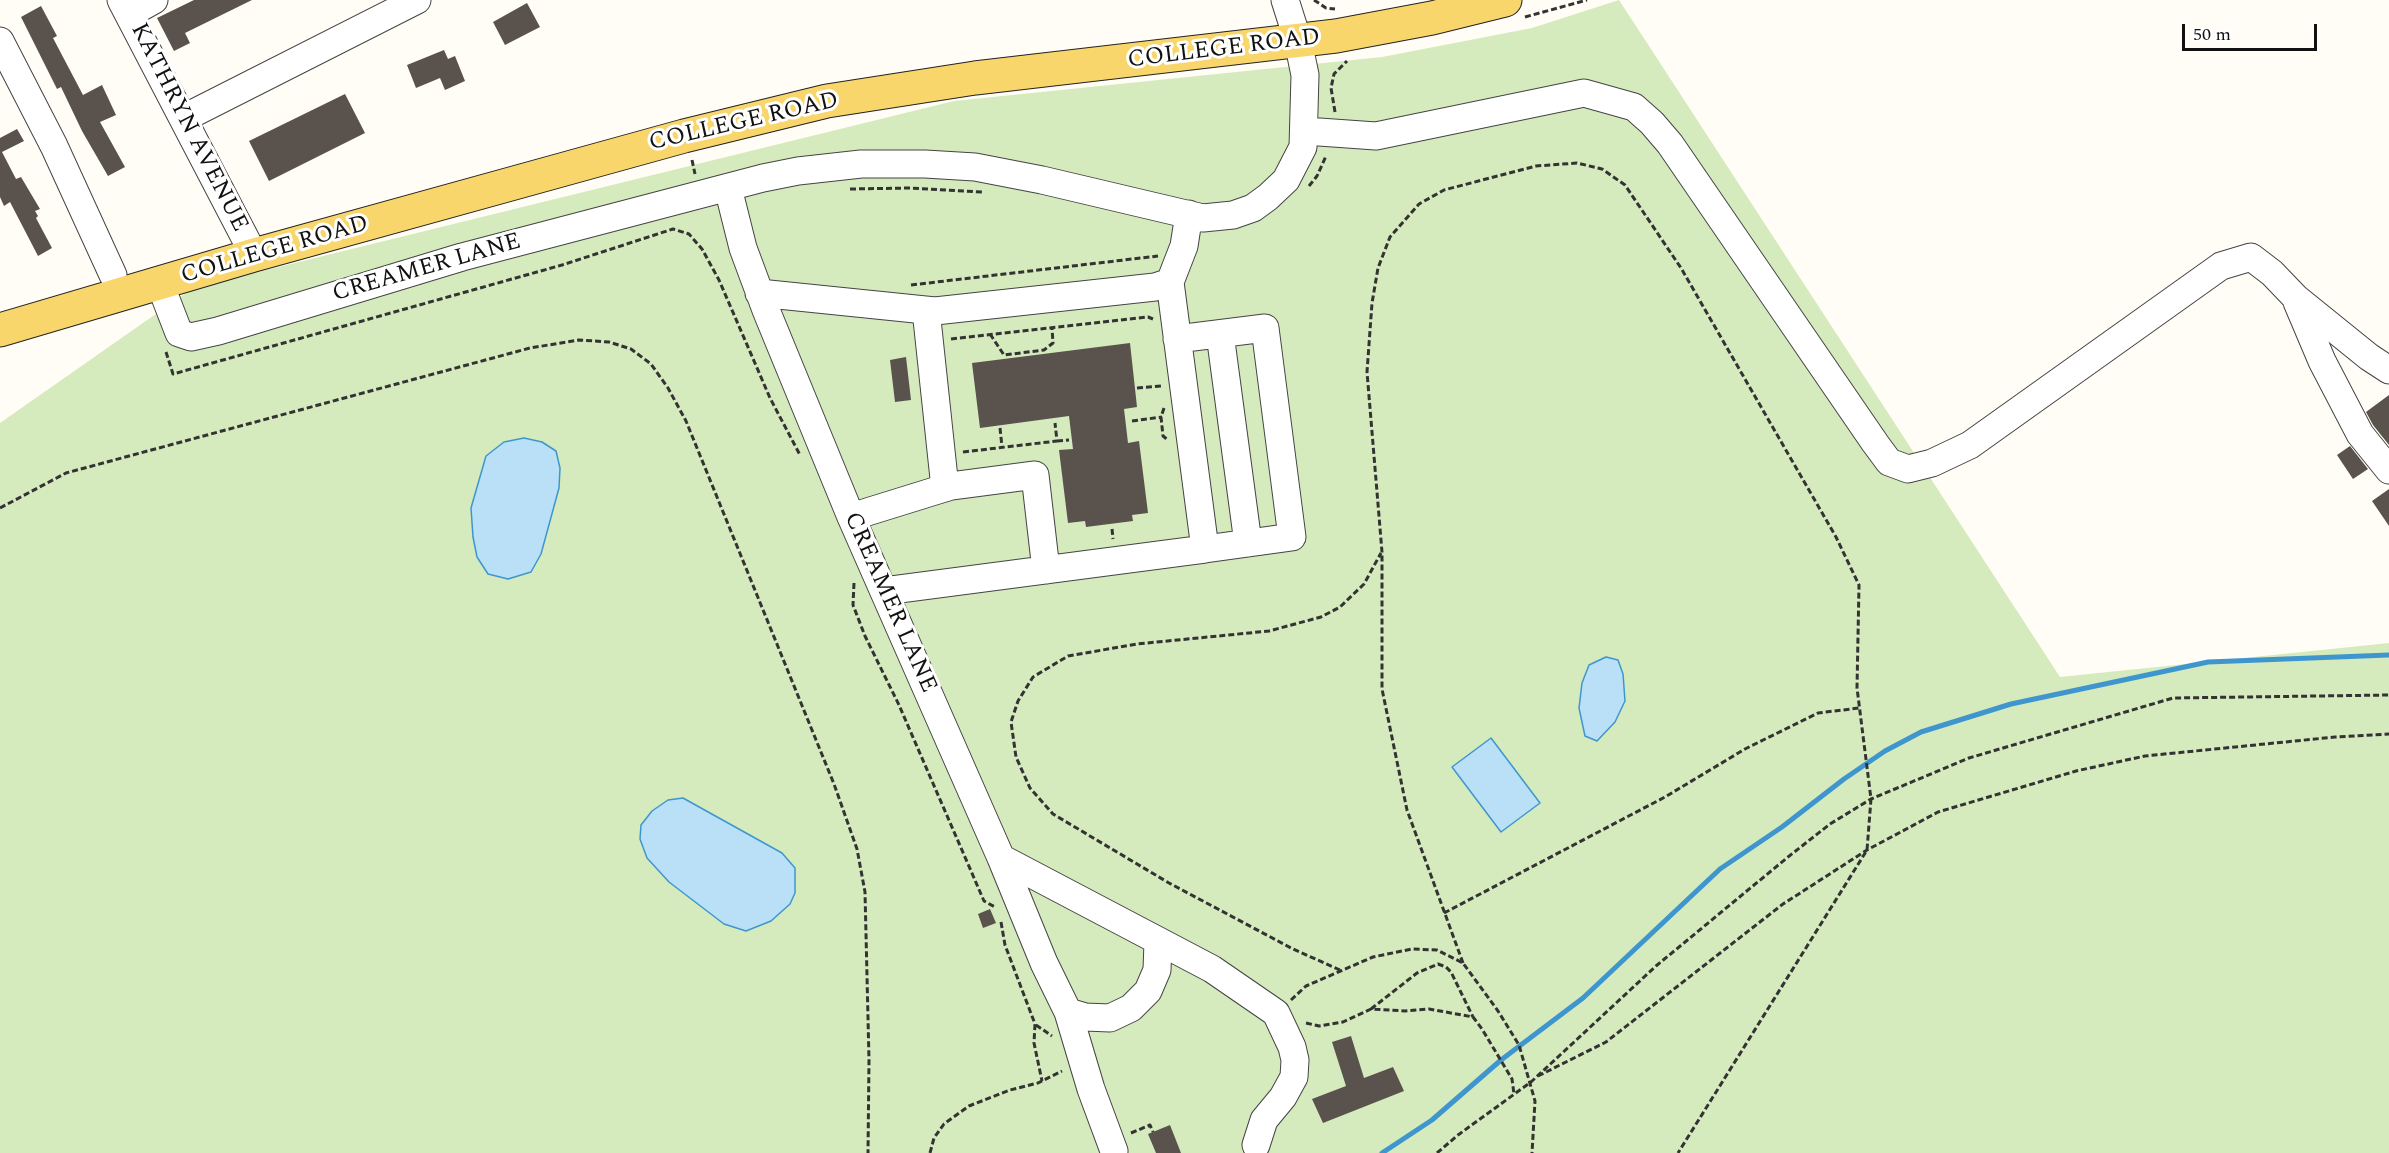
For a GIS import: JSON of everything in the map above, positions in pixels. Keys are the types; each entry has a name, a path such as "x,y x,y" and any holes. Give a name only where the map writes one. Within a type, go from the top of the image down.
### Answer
{"main road":[{"name":"COLLEGE ROAD","path":"0,330 254,255 684,136 827,101 975,78 1298,41 1401,24 1505,0"}],"street":[{"path":"125,7 154,0"},
{"path":"184,118 417,0"},
{"name":"CREAMER LANE","path":"160,284 179,333 191,337 218,331 462,257 763,178 832,166 925,164 975,167 1042,180 1203,218 1233,215 1253,208 1286,180 1303,147 1305,75 1298,41 1285,0"},
{"name":"KATHRYN AVENUE","path":"125,7 254,255"},
{"path":"0,41 54,146 113,275"},
{"path":"1305,131 1376,136 1584,93 1634,107 1670,144 1889,462 1908,469 1932,463 1970,445 2221,266 2251,257 2272,273 2296,298 2369,357 2389,370"},
{"name":"CREAMER LANE","path":"728,188 743,248 759,293 851,517 1001,858 1044,963 1068,1012 1112,1146"},
{"path":"1189,214 1184,246 1170,282 1177,339 1171,412 1205,549"},
{"path":"759,293 926,310 1155,287 1170,282"},
{"path":"2296,298 2322,361 2360,434 2389,470"},
{"path":"926,310 945,488"},
{"path":"884,591 1292,537 1265,328 1177,339"},
{"path":"1220,333 1248,543"},
{"path":"851,517 945,488 1035,475 1046,570"},
{"path":"1001,858 1212,969 1276,1013 1292,1047 1295,1060 1294,1077 1283,1097 1264,1120 1256,1145"},
{"path":"1068,1012 1085,1017 1110,1018 1131,1008 1148,991 1157,970 1158,942"}],"path":[{"path":"1314,0 1318,4"},
{"path":"1532,1153 1535,1101 1519,1045 1498,1011 1463,963 1407,810 1382,689 1382,552 1367,372 1372,303 1378,268 1390,237 1419,204 1444,190 1536,166 1577,163 1602,169 1626,185 1681,268 1836,537 1859,585 1857,688 1871,799 1867,850 1678,1153"},
{"path":"848,189 910,188 990,192"},
{"path":"165,346 173,374 562,265 674,229 689,234 702,249 719,280 770,398 792,444 803,461"},
{"path":"909,285 1163,255"},
{"path":"929,341 1148,317 1154,319 1156,324"},
{"path":"990,334 1004,355 1044,350 1053,343 1052,327"},
{"path":"0,508 66,473 530,348 579,340 609,342 631,349 651,364 668,388 686,421 834,784 857,849 865,892 869,1060 868,1153"},
{"path":"1137,388 1162,386 1161,376"},
{"path":"1132,421 1171,412 1164,436 1168,441"},
{"path":"1055,423 1057,441"},
{"path":"1000,428 1002,447"},
{"path":"963,452 1069,440"},
{"path":"1112,529 1113,541"},
{"path":"1340,970 1293,949 1170,883 1053,814 1030,788 1016,757 1011,722 1017,701 1033,677 1068,656 1137,644 1269,631 1321,617 1340,607 1364,584 1382,552"},
{"path":"855,577 853,605 865,636 899,705 984,901 994,905 998,913"},
{"path":"1437,1153 1531,1082 1656,966 1830,824 1871,799 1969,758 2173,698 2389,695"},
{"path":"1444,913 1665,797 1745,749 1818,713 1860,708"},
{"path":"1536,1077 1606,1042 1783,904 1867,850 1938,812 2076,771 2145,756 2335,736 2389,734"},
{"path":"1001,920 1005,945 1035,1024 1034,1043 1042,1081"},
{"path":"1276,1013 1306,986 1373,957 1412,949 1437,950 1463,963"},
{"path":"1276,1013 1319,1026 1343,1022 1371,1009 1417,973 1438,964 1451,972 1473,1017 1512,1078 1514,1094"},
{"path":"1371,1009 1406,1011 1429,1009 1473,1017"},
{"path":"930,1153 934,1138 944,1124 969,1106 1010,1090 1042,1081 1067,1069 1082,1056"},
{"path":"1112,1146 1150,1125 1153,1132"}],"green space":[{"path":"1619,0 2060,677 2389,643 2389,1153 0,1153 0,423 193,288 954,101 1382,57 1532,28"}],"water":[{"path":"524,438 542,442 556,451 560,468 559,488 541,554 531,572 508,579 488,574 477,557 471,508 486,456 504,442"},
{"path":"1606,657 1618,660 1623,674 1625,701 1615,722 1597,741 1585,736 1579,708 1582,683 1589,665"},
{"path":"1491,738 1540,803 1501,832 1452,767"},
{"path":"683,798 782,853 795,868 795,893 790,904 771,921 746,931 724,924 669,882 647,858 640,839 641,825 652,811 668,800"}],"building":[{"path":"194,0 252,0 185,33 190,43 174,51 157,18"},
{"path":"527,3 540,27 505,45 493,22"},
{"path":"41,6 57,36 53,38 83,95 102,85 116,115 100,122 125,167 108,176 82,131 61,87 57,89 21,17"},
{"path":"444,50 448,59 455,56 465,81 445,90 440,78 416,88 407,65"},
{"path":"345,94 365,133 269,181 249,141"},
{"path":"17,129 24,141 2,152 16,179 21,177 40,209 35,211 38,216 36,218 52,248 38,256 10,202 4,206 0,197 0,138"},
{"path":"1130,343 1137,407 1124,409 1128,443 1139,441 1148,513 1132,515 1133,521 1086,527 1085,521 1068,523 1059,450 1073,449 1069,416 980,428 972,363"},
{"path":"906,357 911,400 895,402 890,360"},
{"path":"2389,395 2389,445 2366,412"},
{"path":"2350,446 2368,469 2353,479 2337,455"},
{"path":"2389,489 2389,526 2372,501"},
{"path":"990,909 996,923 983,928 978,914"},
{"path":"1351,1036 1364,1078 1393,1067 1404,1091 1323,1123 1312,1099 1346,1086 1332,1042"},
{"path":"1170,1125 1181,1153 1156,1153 1148,1134"}],"waterway":[{"path":"1382,1153 1432,1120 1501,1060 1583,998 1720,869 1782,827 1844,779 1885,751 1921,732 2011,704 2208,662 2389,655"}]}
